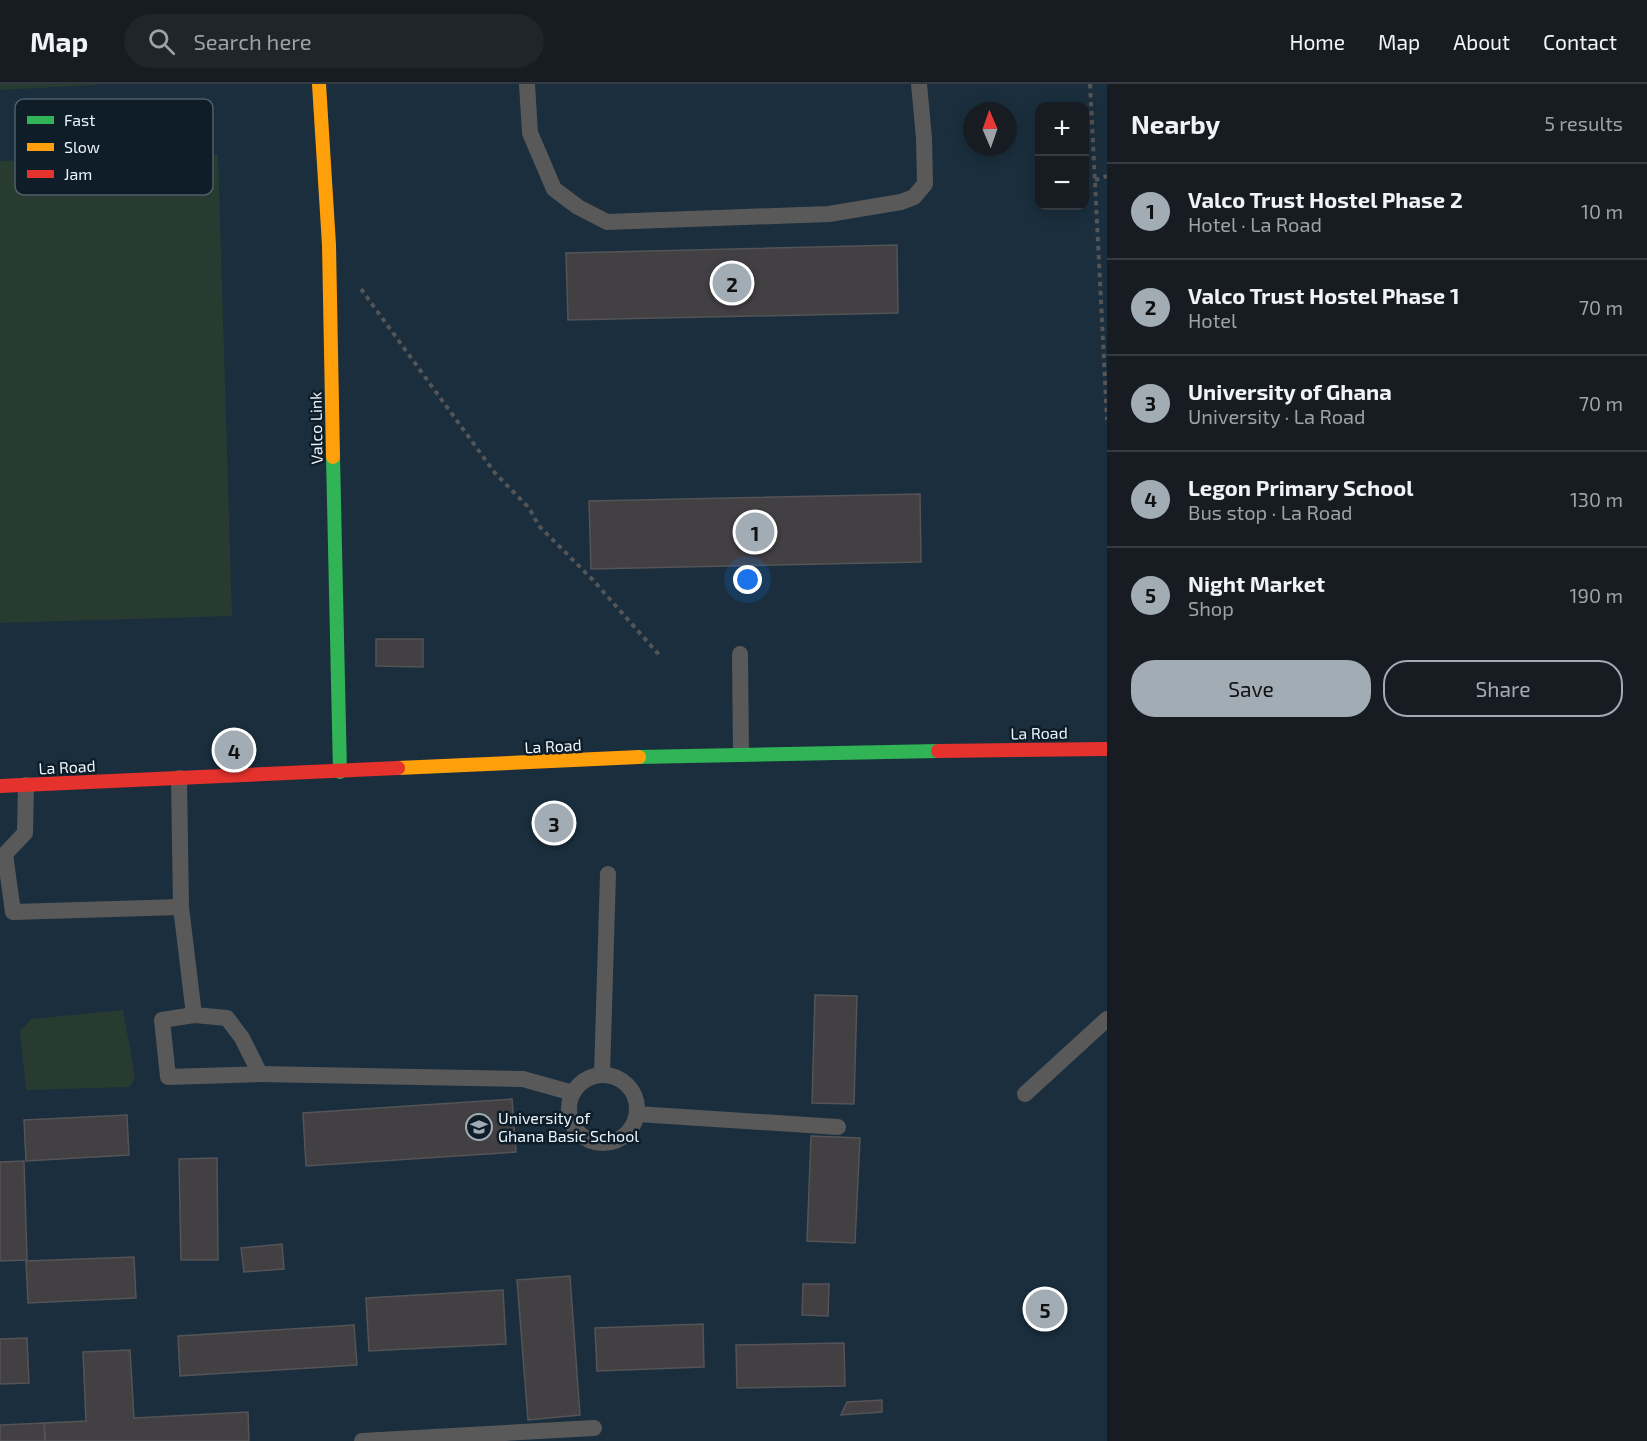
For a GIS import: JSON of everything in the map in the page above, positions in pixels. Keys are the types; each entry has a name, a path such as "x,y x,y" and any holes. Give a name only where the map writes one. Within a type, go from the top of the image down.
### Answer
{"street":[{"name":"Valco Link","path":"319,84 329,245 340,772"},
{"name":"La Road","path":"0,786 741,754 1107,749"}],"lane":[{"path":"527,84 530,134 554,189 578,207 607,222 829,214 901,202 914,197 925,184 919,84"},
{"path":"740,654 741,754"},
{"path":"178,778 181,907 194,1015"},
{"path":"26,785 25,833 5,854 13,912 181,907"},
{"path":"602,1075 608,874"},
{"path":"260,1074 242,1038 227,1018 194,1015 162,1020 168,1077 260,1074 523,1079 573,1094"},
{"path":"1024,1094 1107,1019"},
{"path":"602,1075 624,1082 632,1091 637,1102 637,1114 626,1134 616,1141 604,1143 592,1142 582,1136 574,1128 569,1117 569,1105 580,1084 602,1075"},
{"path":"637,1114 838,1126"},
{"path":"362,1441 483,1438 594,1428"}],"path":[{"path":"1090,84 1107,420"},
{"path":"1095,180 1107,176"},
{"path":"355,280 495,472 529,508 539,526 592,580 661,657"},
{"path":"1100,291 1107,291"}],"shaded area":[{"path":"0,84 1107,84 1107,1441 0,1441"}],"green space":[{"path":"0,84 95,84 95,85 0,90"},
{"path":"213,154 218,154 232,616 0,623 0,161 15,161 15,195 213,195"},
{"path":"123,1010 135,1077 130,1087 26,1090 20,1031 31,1019"}],"building":[{"path":"897,245 898,313 568,320 566,253"},
{"path":"920,494 921,562 591,569 589,501"},
{"path":"376,639 423,639 423,667 376,666"},
{"path":"815,995 857,996 854,1104 812,1103"},
{"path":"512,1099 516,1152 306,1166 303,1113"},
{"path":"127,1115 129,1155 26,1161 24,1120"},
{"path":"811,1136 860,1138 855,1243 807,1241"},
{"path":"217,1158 218,1260 181,1260 179,1159"},
{"path":"24,1161 27,1260 0,1261 0,1162"},
{"path":"282,1244 284,1269 244,1272 241,1248"},
{"path":"134,1257 136,1298 28,1303 26,1261"},
{"path":"570,1276 580,1415 528,1420 517,1280"},
{"path":"803,1284 829,1284 828,1316 802,1315"},
{"path":"503,1290 506,1344 369,1351 366,1298"},
{"path":"703,1324 704,1367 597,1371 595,1328"},
{"path":"354,1325 357,1365 180,1376 178,1336"},
{"path":"27,1338 29,1383 0,1384 0,1339"},
{"path":"844,1343 845,1386 737,1388 736,1345"},
{"path":"130,1350 134,1418 248,1412 249,1441 45,1441 44,1423 86,1421 83,1352"},
{"path":"882,1400 882,1412 841,1415 847,1402"},
{"path":"44,1423 45,1441 0,1441 0,1425"}],"traffic: fast":[{"path":"333,457 340,772"},
{"path":"639,757 938,751"}],"traffic: slow":[{"path":"319,84 329,245 333,457"},
{"path":"398,768 639,757"}],"traffic: jam":[{"path":"938,751 1107,749"},
{"path":"0,786 398,768"}],"place":[{"name":"Valco Trust Hostel Phase 1","path":"732,283"},
{"name":"Valco Trust Hostel Phase 2","path":"755,532"},
{"name":"Legon Primary School","path":"234,750"},
{"name":"University of Ghana","path":"554,823"},
{"name":"University of Ghana Basic School","path":"479,1127"},
{"name":"Night Market","path":"1045,1309"}]}
